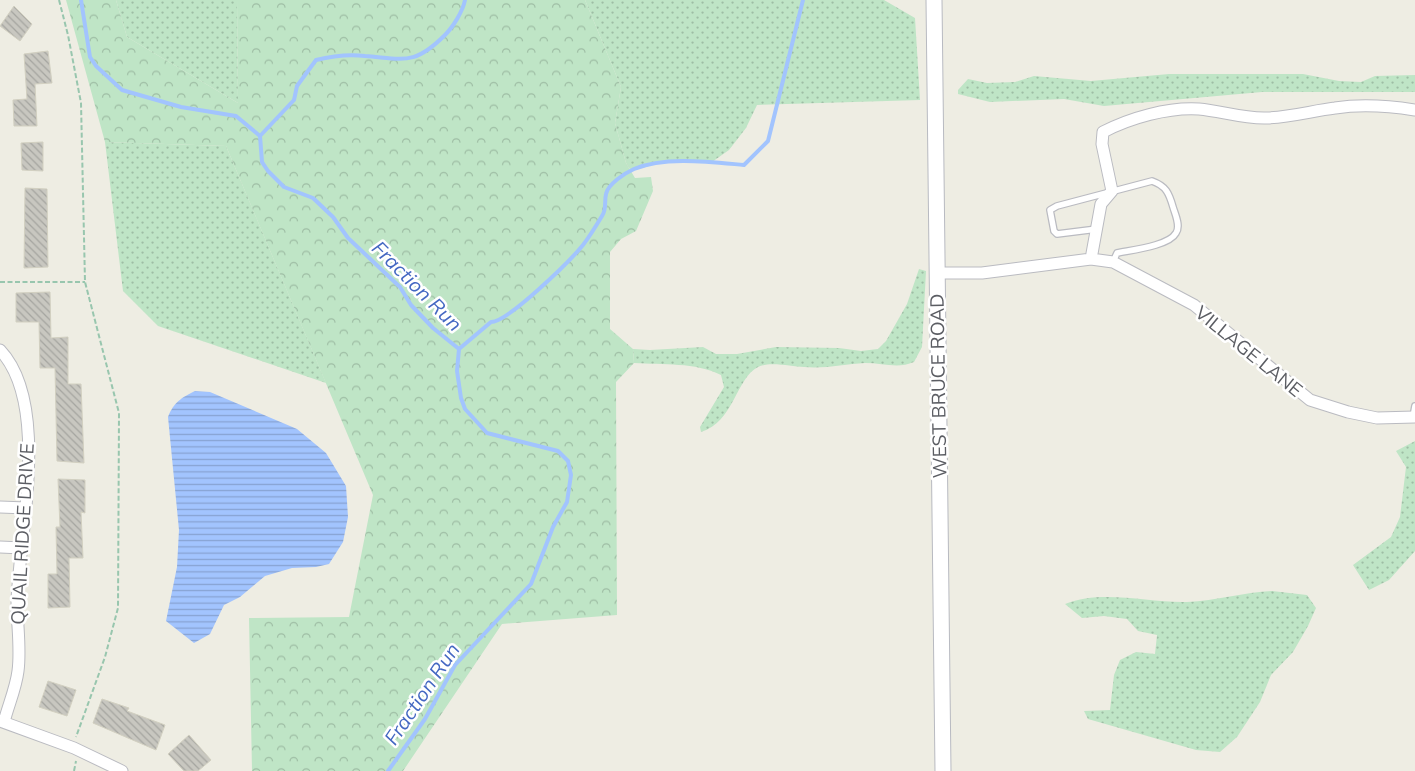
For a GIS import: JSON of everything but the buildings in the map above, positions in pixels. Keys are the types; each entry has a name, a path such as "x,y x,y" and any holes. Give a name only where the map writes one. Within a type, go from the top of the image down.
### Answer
{"street":[{"name":"WEST BRUCE ROAD","path":"934,0 942,771"},
{"path":"1091,259 1101,204 1112,191 1102,144 1103,132 1116,125 1175,110 1199,109 1255,118 1280,117 1337,107 1396,107 1415,110"},
{"name":"VILLAGE LANE","path":"936,273 982,274 1091,259 1113,262 1194,305 1310,400 1348,412 1377,418 1414,413"},
{"name":"QUAIL RIDGE DRIVE","path":"0,350 7,357 23,395 28,439 26,508 17,602 18,671 2,722"},
{"path":"0,508 26,508"},
{"path":"0,547 22,548"},
{"path":"2,722 74,748 122,771"}],"lane":[{"path":"1097,229 1057,234 1054,231 1050,210 1152,181 1161,184 1169,192 1178,224 1176,234 1166,242 1117,253 1113,262"}],"path":[{"path":"59,0 68,34 81,103 85,282 119,413 118,608 105,657 76,737"},
{"path":"0,282 85,282"}],"green space":[{"path":"66,0 116,0 127,37 238,103 237,0 585,0 621,87 615,123 626,163 635,178 651,177 653,191 636,231 621,239 610,252 610,329 633,349 634,363 616,382 617,615 502,624 403,771 252,771 249,618 349,617 373,495 226,146 105,142"},
{"path":"116,0 237,0 238,103 127,37"},
{"path":"585,0 884,0 915,18 920,100 757,105 746,128 729,150 712,162 660,163 631,171 626,163 615,123 621,87"},
{"path":"1169,74 1303,74 1339,81 1361,82 1375,76 1415,75 1415,92 1262,92 1104,106 1064,99 990,102 958,94 958,90 968,79 987,83 1015,82 1034,76 1091,81"},
{"path":"105,142 226,146 326,383 158,326 123,291"},
{"path":"919,269 926,271 922,347 914,362 908,364 865,363 827,367 763,365 758,367 744,380 721,419 712,427 701,432 700,427 724,387 721,375 690,366 634,363 633,349 703,347 716,354 737,354 776,347 839,348 861,351 878,349 886,341 907,304"},
{"path":"1415,441 1415,551 1389,580 1369,590 1353,565 1391,537 1400,517 1406,467 1396,451"},
{"path":"1272,591 1307,595 1316,608 1293,652 1271,675 1260,702 1237,737 1220,752 1196,750 1088,719 1084,711 1110,710 1114,675 1120,660 1136,652 1155,654 1157,635 1138,631 1127,619 1104,616 1082,618 1065,604 1094,597 1187,602"}],"water":[{"path":"195,391 210,392 297,429 326,453 346,486 348,517 343,542 329,564 316,567 292,568 265,576 240,597 224,605 210,634 194,643 166,621 177,567 179,530 168,417 178,401"}],"waterway":[{"path":"81,0 90,57 96,66 122,90 181,107 236,116 260,136"},
{"name":"Fraction Run","path":"459,349 433,328 411,305 400,287 348,238 333,217 313,198 284,187 268,171 262,162 260,136 294,100 297,86 316,60 346,55 399,59 416,56 425,52 448,32 460,14 465,0"},
{"path":"459,349 491,322 511,312 524,302 576,253 604,213 607,190 622,176 634,169 660,162 688,161 744,165 768,141 803,0"},
{"name":"Fraction Run","path":"388,771 425,719 455,665 531,584 553,527 567,502 571,475 568,461 558,451 487,433 465,409 461,398 457,371 459,349"}]}
